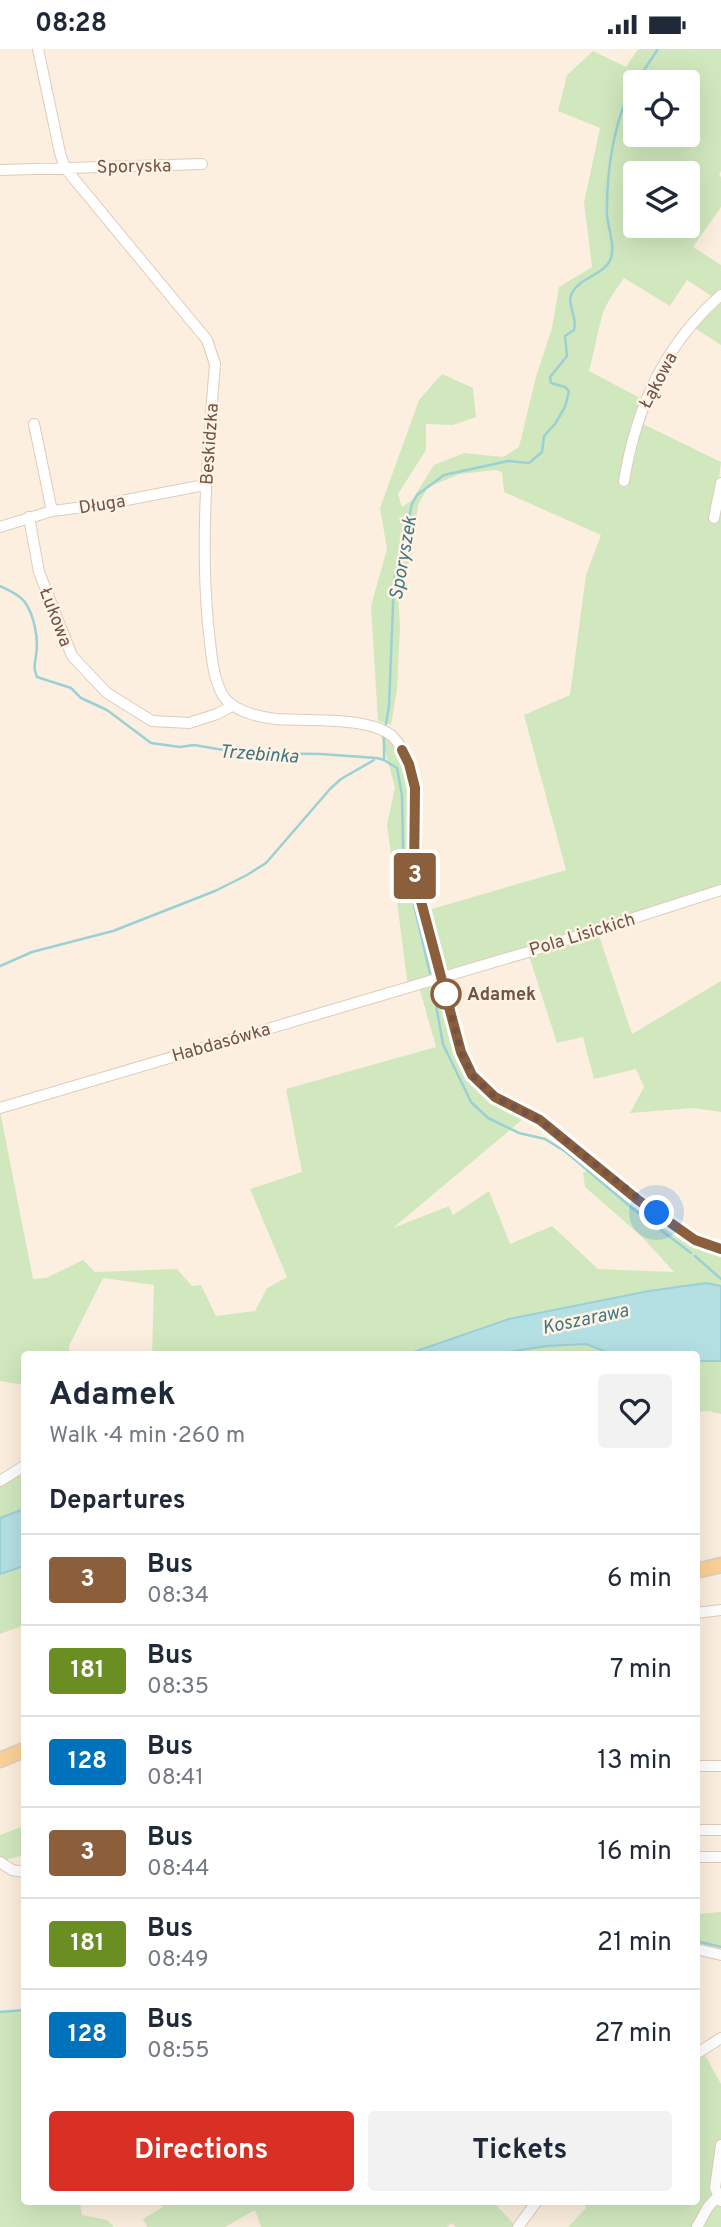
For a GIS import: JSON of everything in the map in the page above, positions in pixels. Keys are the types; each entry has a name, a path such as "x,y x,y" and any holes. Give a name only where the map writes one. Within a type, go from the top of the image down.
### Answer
{"main road":[{"path":"700,1569 721,1565"},
{"path":"0,1760 21,1751"}],"street":[{"name":"Beskidzka","path":"38,49 65,167 207,340 215,364 205,487 204,584 212,663 221,693 232,706"},
{"name":"Sporyska","path":"0,170 202,165"},
{"name":"Łąkowa","path":"624,481 630,446 647,394 683,333 694,319 721,296"},
{"path":"34,424 52,511"},
{"path":"715,518 721,484"},
{"name":"Długa","path":"0,527 52,511 205,487"},
{"name":"Łukowa","path":"29,517 39,572 72,656 107,693 152,721 189,723 218,714 232,706"},
{"path":"232,706 271,718 354,723 383,730 402,750 415,788 414,875 461,1052 472,1075 495,1097 540,1120 638,1200 695,1240 721,1249"},
{"name":"Pola Lisickich","path":"441,976 527,952 721,890"},
{"name":"Habdasówka","path":"0,1108 441,976"},
{"path":"0,1481 21,1468"},
{"path":"700,1613 721,1610"},
{"path":"700,1766 721,1766"},
{"path":"700,1830 721,1831"},
{"path":"700,1857 721,1857"},
{"path":"0,1862 12,1870 21,1872"},
{"path":"700,1950 721,1955"},
{"path":"700,2051 721,2038"},
{"path":"696,2227 708,2207 720,2198 715,2188 721,2145"},
{"path":"518,2227 534,2205"}],"green space":[{"path":"638,49 721,49 721,207 700,237 700,161 623,161 623,238 699,238 693,247 721,265 721,345 690,325 716,299 687,280 670,306 624,278 604,311 589,371 642,399 623,485 641,423 721,462 714,517 721,497 721,889 598,933 632,1034 721,981 721,1112 693,1108 630,1113 644,1087 636,1069 594,1079 583,1037 557,1043 529,956 408,987 387,824 395,788 379,728 387,732 409,764 414,875 425,911 566,870 524,715 570,695 586,575 601,535 504,492 502,472 495,470 460,474 428,487 418,505 412,554 398,592 400,627 397,689 391,725 378,721 371,606 387,549 380,508 419,400 442,374 473,388 476,417 453,425 426,424 426,450 398,494 402,507 412,500 434,465 464,453 503,457 519,447 536,377 552,328 559,287 592,267 584,202 600,128 558,111 567,75 593,51 626,67"},
{"path":"439,984 468,1079 491,1101 523,1119 393,1228 449,1206 453,1215 489,1191 510,1244 552,1226 598,1269 674,1272 642,1237 585,1187 583,1173 591,1167 692,1242 711,1254 721,1254 721,1286 706,1283 649,1291 509,1319 417,1351 152,1351 154,1285 103,1278 69,1346 70,1351 21,1351 21,1384 0,1381 0,1111 33,1279 46,1278 83,1260 95,1272 177,1269 192,1286 201,1285 216,1316 255,1311 267,1288 287,1277 250,1189 302,1172 286,1089 436,1047 419,987"},
{"path":"586,1344 604,1351 518,1351"},
{"path":"700,1361 721,1361 721,1414 700,1412"},
{"path":"21,1471 21,1510 0,1518 0,1484"},
{"path":"21,1568 21,1626 0,1634 0,1574"},
{"path":"21,1827 21,1856 6,1860 0,1856 0,1835"},
{"path":"721,1912 721,1947 700,1944 700,1914"},
{"path":"0,2011 21,2011 21,2205 80,2205 82,2215 107,2220 114,2227 0,2227"},
{"path":"702,2050 721,2084 721,2145 715,2188 721,2201 721,2227 568,2227 586,2208 585,2205 700,2205"},
{"path":"161,2205 496,2205 517,2227 456,2227 451,2223 447,2227 261,2227 255,2210 225,2227 147,2227 143,2219 163,2207"}],"water":[{"name":"Koszarawa","path":"706,1283 721,1286 721,1361 700,1361 700,1351 604,1351 586,1344 514,1351 417,1351 509,1319 649,1291"},
{"path":"21,1510 21,1567 0,1574 0,1518"}],"waterway":[{"name":"Sporyszek","path":"644,70 658,49"},
{"name":"Sporyszek","path":"385,729 389,706 394,580 412,504 417,495 444,475 508,461 529,463 542,452 544,436 565,407 569,391 551,383 550,377 567,356 565,336 574,330 572,293 581,283 604,268 611,258 612,242 607,215 608,182 613,146 623,109"},
{"name":"Trzebinka","path":"0,586 22,599 31,613 36,634 37,677 71,688 81,698 107,710 151,743 180,747 194,745 241,753 377,758 397,768 402,795 403,847 430,973"},
{"name":"Sporyszek","path":"384,736 384,760"},
{"path":"0,966 32,952 113,931 215,891 247,875 266,863 341,779 374,760"},
{"name":"Trzebinka","path":"432,983 443,1044 471,1102 488,1118 519,1133 545,1139 566,1152 691,1253"},
{"name":"Trzebinka","path":"695,1256 721,1279"},
{"path":"700,1942 721,1947"},
{"path":"0,2012 21,2010"}],"bus line":[{"name":"3","path":"402,750 415,788 414,875 461,1052 472,1075 495,1097 540,1120 638,1200 695,1240 721,1249"}],"place":[{"name":"Adamek","path":"446,994"}],"route":[{"path":"446,994 461,1052 472,1075 495,1097 540,1120 657,1213"}]}
